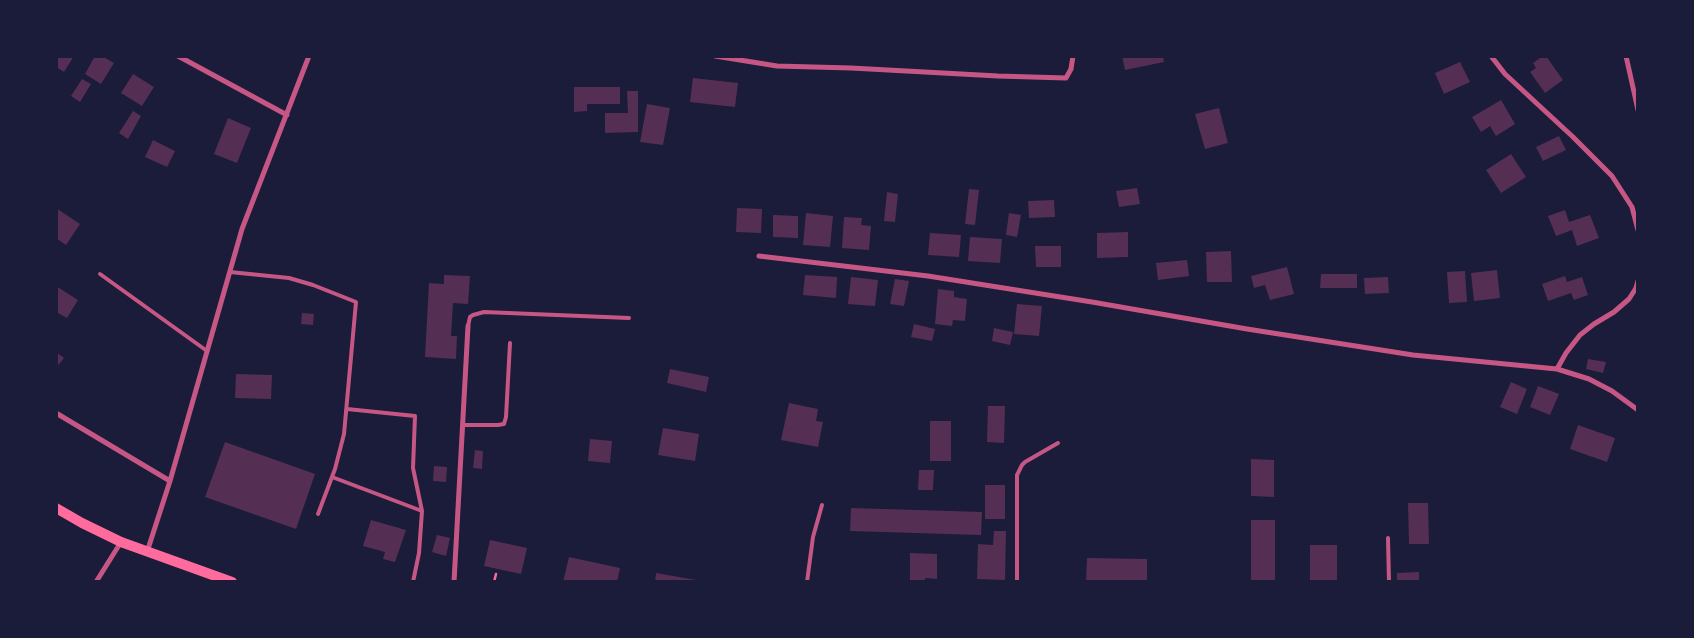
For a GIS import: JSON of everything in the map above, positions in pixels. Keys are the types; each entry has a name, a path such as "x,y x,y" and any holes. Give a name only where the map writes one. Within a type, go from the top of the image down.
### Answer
{"main road":[{"path":"56,508 121,542 232,582"}],"street":[{"path":"178,56 286,115"},
{"path":"147,552 170,481 242,228 309,56"},
{"path":"715,56 777,66 1066,78 1071,69 1074,56"},
{"path":"1491,56 1505,74 1612,176 1632,208 1638,230"},
{"path":"1626,56 1638,110"},
{"path":"759,256 928,276 1413,355 1557,369 1589,379 1612,391 1638,410"},
{"path":"1557,369 1580,335 1614,312 1629,299 1638,281"},
{"path":"454,582 468,326"},
{"path":"56,413 170,481"},
{"path":"96,582 121,542"}],"lane":[{"path":"230,272 289,278 313,285 356,302 347,409 341,449 318,514"},
{"path":"100,274 207,351"},
{"path":"468,326 470,317 484,312 629,318"},
{"path":"463,425 498,426 504,424 510,343"},
{"path":"347,409 415,416 413,468 422,511 419,553 413,582"},
{"path":"1017,582 1017,475 1025,462 1058,443"},
{"path":"332,477 422,511"},
{"path":"807,582 813,537 822,506"},
{"path":"1388,538 1389,582"}],"path":[{"path":"494,582 496,574"}],"building":[{"path":"56,56 74,56 64,72 56,67"},
{"path":"95,56 102,56 114,63 101,84 85,74"},
{"path":"1122,56 1163,56 1164,62 1125,70"},
{"path":"1546,56 1563,80 1545,93 1530,72 1536,68 1533,63"},
{"path":"1460,62 1470,82 1444,94 1435,73"},
{"path":"133,74 154,87 142,106 121,93"},
{"path":"693,78 738,83 735,107 690,102"},
{"path":"82,79 91,84 80,102 71,96"},
{"path":"574,87 620,87 620,104 587,104 587,111 574,112"},
{"path":"627,91 638,91 638,132 605,133 605,113 628,113"},
{"path":"1501,100 1515,124 1496,136 1490,126 1481,132 1472,117"},
{"path":"647,104 670,108 663,145 640,142"},
{"path":"1219,108 1228,143 1205,149 1195,114"},
{"path":"133,111 141,116 128,139 119,133"},
{"path":"228,118 251,128 237,163 214,154"},
{"path":"1559,136 1566,150 1543,161 1536,147"},
{"path":"153,140 175,151 167,167 145,157"},
{"path":"1511,154 1526,177 1501,193 1486,170"},
{"path":"1137,188 1140,204 1119,207 1116,191"},
{"path":"969,189 979,190 975,225 965,224"},
{"path":"887,192 898,194 895,222 884,221"},
{"path":"1054,200 1055,217 1029,218 1028,201"},
{"path":"56,208 80,224 66,245 56,238"},
{"path":"737,208 762,209 761,233 736,232"},
{"path":"1565,210 1569,222 1590,215 1599,238 1577,246 1572,230 1556,236 1548,216"},
{"path":"806,213 833,216 830,247 803,245"},
{"path":"1009,213 1021,215 1017,237 1006,235"},
{"path":"773,215 798,216 798,238 773,237"},
{"path":"844,217 862,218 861,225 871,226 869,250 842,248"},
{"path":"1128,232 1128,257 1097,258 1097,233"},
{"path":"930,233 961,235 959,257 928,255"},
{"path":"970,237 1002,239 1000,263 968,261"},
{"path":"1035,246 1061,246 1061,267 1036,267"},
{"path":"1231,251 1232,282 1207,282 1206,252"},
{"path":"1187,260 1189,276 1158,280 1156,263"},
{"path":"1287,267 1294,294 1270,300 1265,285 1254,288 1251,276"},
{"path":"1497,270 1500,298 1474,301 1471,273"},
{"path":"1465,271 1467,302 1449,303 1447,272"},
{"path":"1321,274 1357,274 1357,288 1320,288"},
{"path":"444,275 470,276 468,304 453,303 451,336 457,336 456,359 425,357 429,283 444,284"},
{"path":"805,275 837,277 836,298 803,295"},
{"path":"1565,276 1567,282 1582,277 1588,295 1574,300 1571,293 1548,301 1542,284"},
{"path":"851,277 878,280 875,306 848,304"},
{"path":"1388,277 1389,293 1365,294 1364,278"},
{"path":"895,279 909,281 904,306 890,304"},
{"path":"56,286 78,300 67,318 56,312"},
{"path":"938,289 954,291 954,297 967,299 965,321 953,320 952,326 935,324"},
{"path":"1017,304 1042,306 1039,336 1014,334"},
{"path":"302,313 314,314 313,325 301,324"},
{"path":"914,324 935,329 932,341 911,337"},
{"path":"994,328 1013,332 1010,345 992,341"},
{"path":"56,352 64,358 56,368"},
{"path":"1588,359 1606,362 1603,373 1586,369"},
{"path":"670,369 709,377 706,392 667,383"},
{"path":"236,374 272,375 271,399 235,398"},
{"path":"1511,382 1527,389 1517,414 1500,407"},
{"path":"1538,386 1559,394 1550,415 1530,407"},
{"path":"789,403 818,409 816,421 823,422 818,447 781,440"},
{"path":"988,406 1005,406 1004,443 987,442"},
{"path":"930,421 951,421 951,461 930,461"},
{"path":"1578,425 1615,438 1607,462 1570,449"},
{"path":"663,428 699,434 695,461 658,455"},
{"path":"590,439 612,441 610,463 588,461"},
{"path":"225,442 315,474 296,529 205,497"},
{"path":"475,450 483,451 482,469 473,468"},
{"path":"1251,459 1274,460 1274,497 1251,496"},
{"path":"434,466 447,467 446,482 433,481"},
{"path":"919,470 934,470 933,490 918,490"},
{"path":"985,485 1005,485 1005,519 985,519"},
{"path":"1408,503 1428,503 1429,544 1409,544"},
{"path":"851,508 982,512 981,535 850,531"},
{"path":"371,520 406,530 395,562 383,559 385,552 363,546"},
{"path":"1251,520 1275,520 1275,582 1251,582"},
{"path":"994,531 1006,531 1005,580 977,579 978,544 993,545"},
{"path":"437,535 450,538 446,556 432,552"},
{"path":"490,540 527,548 521,574 484,566"},
{"path":"1310,545 1337,545 1337,582 1310,582"},
{"path":"910,553 937,554 937,579 925,578 925,582 910,582"},
{"path":"569,557 620,568 617,582 563,582"},
{"path":"1087,558 1147,559 1147,582 1086,582"},
{"path":"1419,572 1419,582 1397,582 1397,573"},
{"path":"656,573 702,581 702,582 655,582"}]}
